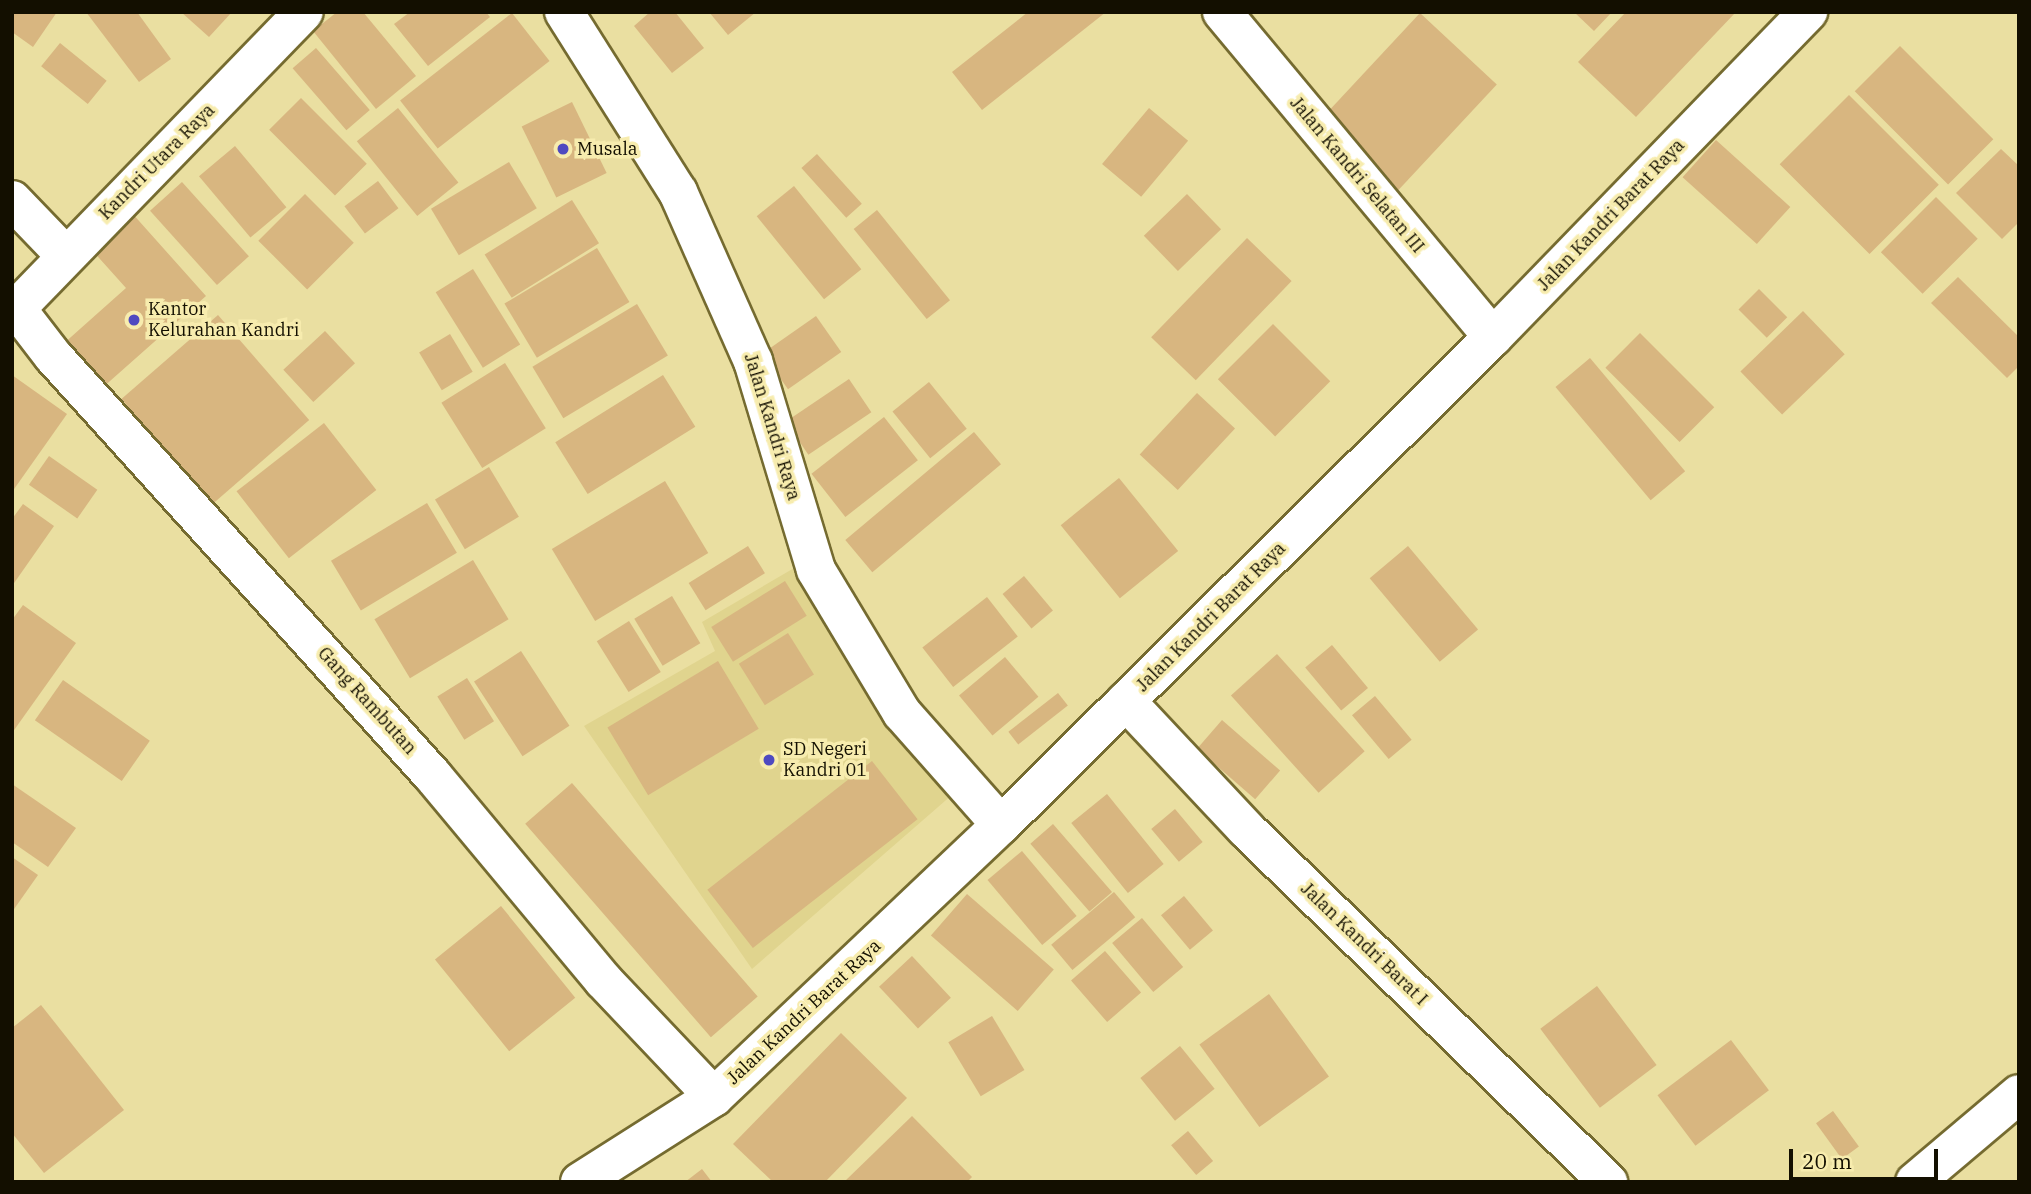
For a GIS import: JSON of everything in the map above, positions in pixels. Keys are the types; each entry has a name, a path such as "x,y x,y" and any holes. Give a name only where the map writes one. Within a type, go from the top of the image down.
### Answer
{"street":[{"name":"Kandri Utara Raya","path":"14,311 65,255 303,12"},
{"name":"Jalan Kandri Raya","path":"564,12 678,192 753,361 816,570 902,713 1001,825"},
{"name":"Jalan Kandri Selatan III","path":"1222,12 1493,337"},
{"name":"Jalan Kandri Barat Raya","path":"580,1182 714,1097 1001,825 1493,337 1808,12"},
{"path":"12,200 65,255"},
{"name":"Gang Rambutan","path":"14,311 433,776 603,980 714,1097"},
{"name":"Jalan Kandri Barat I","path":"1126,701 1245,829 1608,1182"},
{"path":"1915,1182 2019,1094"}],"shaded area":[{"name":"SD Negeri Kandri 01","path":"801,564 953,794 752,969 584,726 715,651 702,622"}],"building":[{"path":"12,12 57,12 33,47 12,32"},
{"path":"86,12 137,12 171,59 139,82"},
{"path":"181,12 232,12 209,37"},
{"path":"337,12 363,12 416,76 376,109 313,31"},
{"path":"410,12 486,12 490,17 428,66 394,24"},
{"path":"650,12 675,12 704,48 672,73 634,26"},
{"path":"709,12 756,12 728,35"},
{"path":"1028,12 1106,12 982,110 952,72"},
{"path":"1574,12 1612,12 1594,31"},
{"path":"1626,12 1736,12 1636,117 1578,62"},
{"path":"512,13 550,61 438,148 400,100"},
{"path":"1420,13 1497,85 1394,195 1317,123"},
{"path":"60,43 107,81 88,104 41,66"},
{"path":"1900,46 1993,139 1948,185 1855,91"},
{"path":"316,48 370,110 346,130 293,68"},
{"path":"1849,95 1939,185 1870,254 1780,164"},
{"path":"301,98 367,164 335,196 269,130"},
{"name":"Musala","path":"572,102 607,173 556,198 522,127"},
{"path":"398,108 458,183 417,216 357,141"},
{"path":"1149,108 1188,141 1141,197 1102,164"},
{"path":"1716,140 1790,207 1757,244 1683,177"},
{"path":"235,146 286,207 250,237 199,176"},
{"path":"2001,149 2019,166 2019,222 2002,239 1956,193"},
{"path":"817,154 862,204 846,218 801,168"},
{"path":"509,162 537,208 459,255 431,209"},
{"path":"378,181 398,208 365,233 344,206"},
{"path":"182,182 249,256 217,285 150,211"},
{"path":"794,186 861,269 824,299 757,216"},
{"path":"305,194 354,243 307,289 258,241"},
{"path":"1187,194 1221,229 1178,271 1144,236"},
{"path":"1936,197 1978,239 1923,294 1881,252"},
{"path":"572,200 599,243 512,298 485,255"},
{"name":"Kantor Kelurahan Kandri","path":"123,203 206,296 101,389 62,345 126,288 82,239"},
{"path":"877,210 950,300 927,319 854,229"},
{"path":"1247,238 1292,281 1196,380 1151,337"},
{"path":"597,248 629,302 537,358 504,304"},
{"path":"473,269 520,344 483,368 436,292"},
{"path":"1958,277 2019,337 2019,366 2007,378 1931,303"},
{"path":"1759,289 1787,317 1767,338 1738,310"},
{"path":"637,304 668,355 563,418 532,367"},
{"path":"1803,311 1845,354 1782,415 1740,371"},
{"path":"218,315 309,420 213,504 121,399"},
{"path":"816,316 841,352 788,389 763,353"},
{"path":"1273,324 1330,381 1275,436 1218,379"},
{"path":"325,331 355,363 313,402 283,370"},
{"path":"1640,333 1714,407 1680,442 1605,368"},
{"path":"450,334 473,372 442,390 419,353"},
{"path":"1590,358 1685,471 1651,500 1556,387"},
{"path":"505,363 546,428 482,468 441,403"},
{"path":"12,375 67,414 12,492"},
{"path":"663,375 695,427 588,494 555,442"},
{"path":"849,379 871,412 808,455 786,421"},
{"path":"929,382 967,429 930,458 892,412"},
{"path":"1197,393 1235,428 1178,490 1140,454"},
{"path":"884,417 918,460 845,517 812,474"},
{"path":"324,423 376,490 289,558 237,491"},
{"path":"974,432 1001,464 872,572 845,540"},
{"path":"49,456 97,490 77,519 29,485"},
{"path":"489,467 519,517 465,549 435,499"},
{"path":"1119,478 1178,551 1120,598 1061,525"},
{"path":"665,481 708,553 595,621 552,549"},
{"path":"427,503 457,553 361,610 331,561"},
{"path":"23,504 54,526 12,586 12,519"},
{"path":"748,546 765,573 706,610 689,583"},
{"path":"1408,546 1478,629 1440,662 1370,578"},
{"path":"473,560 509,619 410,678 374,619"},
{"path":"1024,576 1053,610 1031,628 1003,594"},
{"path":"785,581 807,616 733,662 711,627"},
{"path":"672,596 700,643 663,666 634,619"},
{"path":"987,597 1018,636 953,687 922,647"},
{"path":"23,605 76,643 12,733 12,620"},
{"path":"629,621 661,672 629,692 597,641"},
{"path":"788,633 814,675 765,705 739,664"},
{"path":"1332,645 1368,688 1341,710 1305,667"},
{"path":"521,651 569,726 523,756 474,681"},
{"path":"1277,654 1365,751 1319,793 1231,695"},
{"path":"1005,657 1038,697 992,735 959,696"},
{"path":"718,661 759,729 648,795 607,727"},
{"path":"467,678 494,721 464,740 437,697"},
{"path":"63,680 150,741 122,781 35,720"},
{"path":"1058,693 1068,706 1018,744 1008,732"},
{"path":"1375,696 1412,740 1389,759 1352,715"},
{"path":"1222,720 1280,771 1255,799 1197,749"},
{"path":"872,761 918,819 753,948 707,890"},
{"path":"572,783 758,997 711,1037 525,824"},
{"path":"12,784 76,828 48,867 12,842"},
{"path":"1107,794 1164,864 1128,893 1071,823"},
{"path":"1175,809 1203,842 1179,862 1151,829"},
{"path":"1053,824 1112,892 1089,912 1030,844"},
{"path":"1022,851 1077,916 1042,945 988,880"},
{"path":"12,857 38,875 12,912"},
{"path":"1114,892 1135,917 1072,970 1051,945"},
{"path":"967,894 1054,969 1018,1011 931,936"},
{"path":"1184,896 1213,930 1190,950 1161,915"},
{"path":"501,906 575,998 509,1051 435,959"},
{"path":"1142,918 1183,967 1153,992 1112,943"},
{"path":"1105,951 1141,993 1107,1022 1071,981"},
{"path":"912,956 951,998 918,1028 879,987"},
{"path":"1597,986 1657,1065 1600,1108 1540,1029"},
{"path":"1269,994 1329,1077 1259,1127 1199,1045"},
{"path":"41,1005 124,1110 44,1173 12,1133 12,1028"},
{"path":"992,1016 1024,1070 981,1096 948,1042"},
{"path":"841,1033 907,1098 825,1182 773,1182 733,1144"},
{"path":"1731,1040 1769,1090 1695,1146 1658,1095"},
{"path":"1180,1046 1215,1089 1175,1121 1140,1078"},
{"path":"1833,1111 1859,1147 1842,1159 1816,1123"},
{"path":"912,1116 972,1177 967,1182 844,1182"},
{"path":"1188,1131 1213,1161 1196,1175 1171,1145"},
{"path":"702,1169 712,1182 685,1182"}],"place":[{"name":"Musala","path":"563,149"},
{"name":"Kantor Kelurahan Kandri","path":"134,320"},
{"name":"SD Negeri Kandri 01","path":"769,760"}]}
